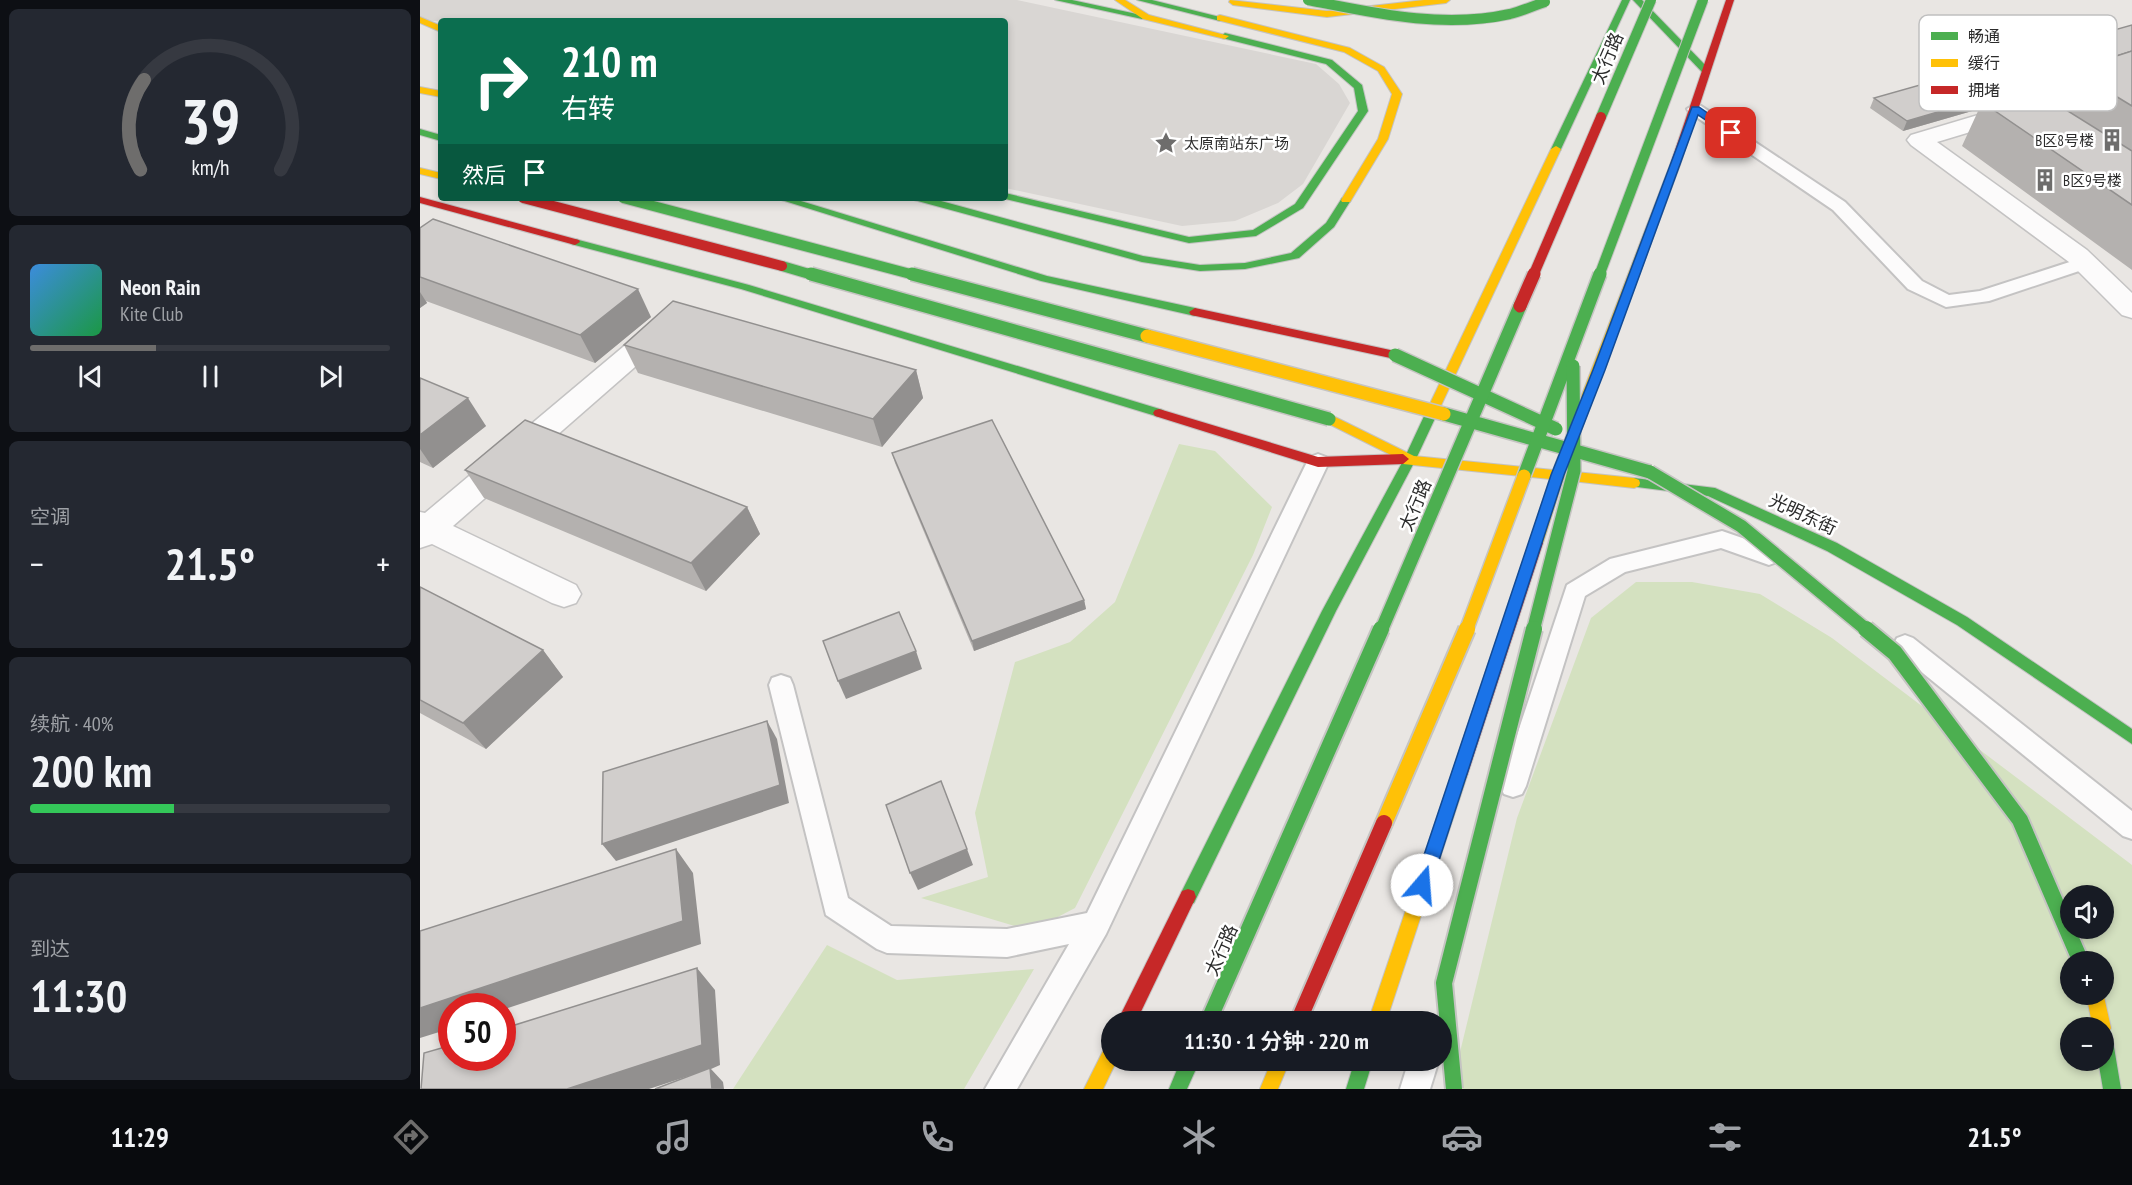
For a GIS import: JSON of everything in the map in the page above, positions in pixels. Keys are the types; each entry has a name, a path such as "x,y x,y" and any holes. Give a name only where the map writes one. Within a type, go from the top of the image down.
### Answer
{"main road":[{"path":"1008,197 1189,240 1256,233 1299,206 1363,111 1359,87 1329,62 1146,17 1059,0"},
{"path":"1119,0 1146,17"},
{"path":"929,201 1154,261 1200,268 1245,266 1295,256 1330,225 1383,139 1397,94 1381,69 1347,50 1300,36 1141,0"},
{"path":"1214,0 1327,14 1446,0"},
{"path":"1232,0 1258,6"},
{"path":"1308,0 1391,16 1466,19 1508,15 1547,1"},
{"path":"1378,0 1451,5 1547,1"},
{"path":"1131,1011 1329,611 1410,459 1626,0"},
{"path":"1637,0 1707,72"},
{"name":"太行路","path":"1213,1011 1346,714 1651,0"},
{"path":"1303,1011 1459,650 1703,0"},
{"path":"1693,26 1714,0"},
{"path":"1381,1011 1558,475 1695,109 1730,0"},
{"path":"420,20 438,28"},
{"path":"420,90 438,93"},
{"path":"420,132 438,137"},
{"path":"420,171 438,175"},
{"path":"420,200 745,287 1318,462 1410,459"},
{"path":"534,201 763,261 1329,419 1410,459"},
{"path":"577,201 585,244"},
{"path":"634,201 1400,402 1650,472"},
{"path":"790,201 1045,279 1395,355 1650,472 1741,526 1895,653 2020,820 2076,951"},
{"path":"420,214 454,209"},
{"path":"1454,1089 1444,983 1574,471 1573,346"},
{"name":"光明东街","path":"1410,459 1710,491 1832,547 1962,621 2132,737"},
{"path":"1093,1089 1102,1071"},
{"path":"1178,1089 1186,1071"},
{"path":"1269,1089 1276,1071"},
{"path":"1355,1089 1361,1071"},
{"path":"2109,1071 2112,1089"}],"street":[{"path":"2014,111 1919,140 2085,263 2132,309"},
{"path":"2024,111 2049,127"},
{"path":"564,594 423,529 658,332"}],"lane":[{"path":"1695,109 1839,206 1916,285 1946,301 1982,297 2085,263"},
{"path":"1000,1089 1096,925 1318,462"},
{"path":"1441,1011 1575,591 1618,565 1722,539 1812,572 2132,826"},
{"path":"782,685 836,906 887,939 1007,943 1096,925"},
{"path":"1415,1089 1421,1071"}],"green space":[{"path":"1179,444 1215,451 1272,507 1253,555 1075,908 1031,931 921,898 988,877 975,813 1015,662 1070,642 1115,602"},
{"path":"1636,582 1692,582 1760,594 1832,638 2132,865 2132,1089 1451,1089 1517,818 1591,618"},
{"path":"827,945 897,980 1034,969 964,1089 733,1089"}],"shaded area":[{"name":"太原南站东广场","path":"420,0 1017,0 1316,64 1339,84 1350,103 1303,184 1278,203 1235,221 1182,226 1008,189 1008,18 438,18 438,21 420,21"}],"building":[{"path":"2132,25 2132,51 2117,56 2117,29"},
{"path":"2132,51 2132,106 2117,97 2117,56"},
{"path":"1919,85 1919,111 1941,111 1907,121 1874,98"},
{"path":"1995,111 2068,111 2132,151 2132,205"},
{"path":"433,219 638,289 580,335 420,277 420,228"},
{"path":"673,301 916,370 873,419 624,345"},
{"path":"420,378 468,398 420,435"},
{"path":"525,420 747,507 691,563 465,470"},
{"path":"992,420 1084,600 972,641 892,453"},
{"path":"420,587 543,650 463,723 420,700"},
{"path":"899,612 916,651 838,681 823,641"},
{"path":"767,721 780,785 602,844 603,772"},
{"path":"941,781 967,849 910,873 886,805"},
{"path":"676,849 683,921 465,993 438,993 438,1002 420,1008 420,931"},
{"path":"697,968 702,1045 567,1089 421,1089 424,1053 438,1049 438,1071 516,1071 516,1025"},
{"path":"710,1068 712,1089 655,1089"}],"traffic: fast":[{"path":"1059,0 1142,16"},
{"path":"1141,0 1220,18"},
{"path":"1308,0 1383,14 1434,20 1460,20 1510,14 1545,2"},
{"path":"1556,149 1626,0"},
{"path":"1637,0 1706,71"},
{"path":"1601,117 1651,0"},
{"path":"1524,476 1703,0"},
{"path":"1008,197 1189,240 1256,233 1299,206 1363,111 1359,87 1329,62 1225,36"},
{"path":"420,132 438,137"},
{"path":"929,201 1142,259 1200,268 1245,266 1295,256 1330,225 1346,200"},
{"path":"634,201 1147,336"},
{"path":"790,201 1045,279 1195,312"},
{"path":"575,242 745,287 1159,413"},
{"path":"782,266 1329,419"},
{"path":"1213,1011 1345,714 1520,306"},
{"path":"1395,355 1556,429"},
{"path":"1454,1089 1444,983 1574,471 1573,366"},
{"path":"1188,897 1329,611 1410,459 1432,412"},
{"path":"1444,414 1650,472"},
{"path":"1650,472 1741,526 1895,653 2020,820 2076,951"},
{"path":"1634,483 1710,491 1832,547 1962,621 2132,737"},
{"path":"1178,1089 1186,1071"},
{"path":"1355,1089 1361,1071"},
{"path":"2109,1071 2112,1089"}],"traffic: slow":[{"path":"1119,0 1146,17 1225,36"},
{"path":"1233,2 1327,14 1446,0"},
{"path":"1220,18 1347,50 1381,69 1397,94 1383,139 1346,200"},
{"path":"420,20 438,28"},
{"path":"420,90 438,93"},
{"path":"1432,412 1556,149"},
{"path":"1536,543 1558,475 1675,165"},
{"path":"420,171 438,175"},
{"path":"1147,336 1444,414"},
{"path":"1329,419 1410,459"},
{"path":"1403,459 1634,483"},
{"path":"1384,823 1459,650 1524,476"},
{"path":"1381,1011 1460,773"},
{"path":"2097,1005 2100,1017"},
{"path":"1093,1089 1102,1071"},
{"path":"1269,1089 1276,1071"}],"traffic: jam":[{"path":"1675,165 1730,0"},
{"path":"1520,306 1601,117"},
{"path":"420,200 575,242"},
{"path":"534,201 782,266"},
{"path":"1195,312 1395,355"},
{"path":"1159,413 1318,462 1403,459"},
{"path":"1460,773 1536,543"},
{"path":"1303,1011 1384,823"},
{"path":"1131,1011 1188,897"}],"place":[{"name":"B区8号楼","path":"2112,140"},
{"name":"太原南站东广场","path":"1166,143"},
{"name":"B区9号楼","path":"2045,180"}],"route":[{"path":"1422,885 1558,475 1695,109 1731,133"}]}
